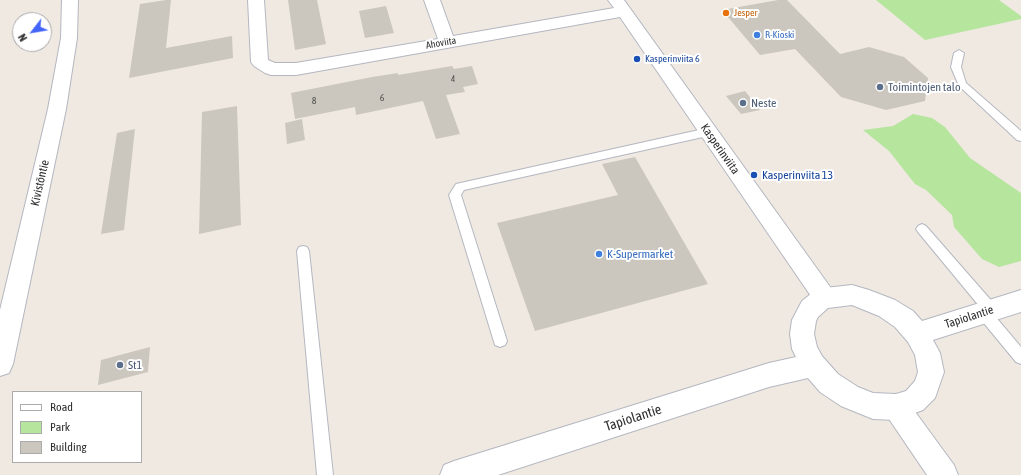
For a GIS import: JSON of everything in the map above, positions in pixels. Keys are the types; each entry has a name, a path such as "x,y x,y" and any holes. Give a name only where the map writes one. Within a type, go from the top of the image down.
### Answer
{"street":[{"name":"Kivistöntie","path":"0,364 57,109 69,38 70,0"},
{"name":"Ahoviita","path":"256,0 260,62 271,69 296,69 447,42 620,6"},
{"path":"432,0 447,42"},
{"name":"Kasperinviita","path":"620,6 825,298"},
{"path":"852,295 869,300 887,308 904,320 917,334 927,353 930,372 926,389 914,401 896,407 873,406 850,397 829,383 813,365 805,349 802,334 804,320 810,308 820,300 835,296 852,295"},
{"name":"Tapiolantie","path":"917,334 1021,301"},
{"name":"Tapiolantie","path":"466,473 769,375 813,365"},
{"path":"896,407 944,475"}],"lane":[{"path":"959,53 956,67 962,84 1021,137"},
{"path":"500,341 455,195 460,187 708,132"},
{"path":"922,230 987,311 1021,357"},
{"path":"303,251 326,475"}],"green space":[{"path":"876,0 999,0 1021,16 1021,19 925,40"},
{"path":"913,114 932,118 945,127 970,158 1021,193 1021,261 999,267 982,259 954,227 952,215 926,190 915,184 889,151 863,130 893,126"}],"building":[{"path":"171,0 166,48 232,36 233,58 129,78 140,4"},
{"path":"288,0 317,0 326,44 295,50"},
{"path":"778,0 787,0 840,54 869,47 904,57 928,78 925,101 886,110 841,97 795,49 760,55 722,10"},
{"path":"386,6 394,33 365,38 359,11"},
{"path":"452,66 454,69 472,66 478,84 463,87 465,92 446,95 460,134 436,139 423,101 356,115 355,107 295,119 291,93 372,77 398,73 398,75"},
{"name":"Neste","path":"745,91 760,110 741,114 726,96"},
{"path":"237,106 241,225 199,234 202,112"},
{"path":"302,119 305,140 287,144 285,123"},
{"path":"135,129 124,230 101,234 117,133"},
{"name":"K-Supermarket","path":"635,157 708,284 535,331 497,223 618,195 602,164"},
{"path":"150,347 148,372 98,385 101,360"}],"place":[{"name":"Jesper","path":"726,13"},
{"name":"R-Kioski","path":"757,35"},
{"name":"Kasperinviita 6","path":"637,59"},
{"name":"Toimintojen talo","path":"880,87"},
{"name":"Neste","path":"743,103"},
{"name":"Kasperinviita 13","path":"754,175"},
{"name":"K-Supermarket","path":"599,254"},
{"name":"St1","path":"120,365"}]}
